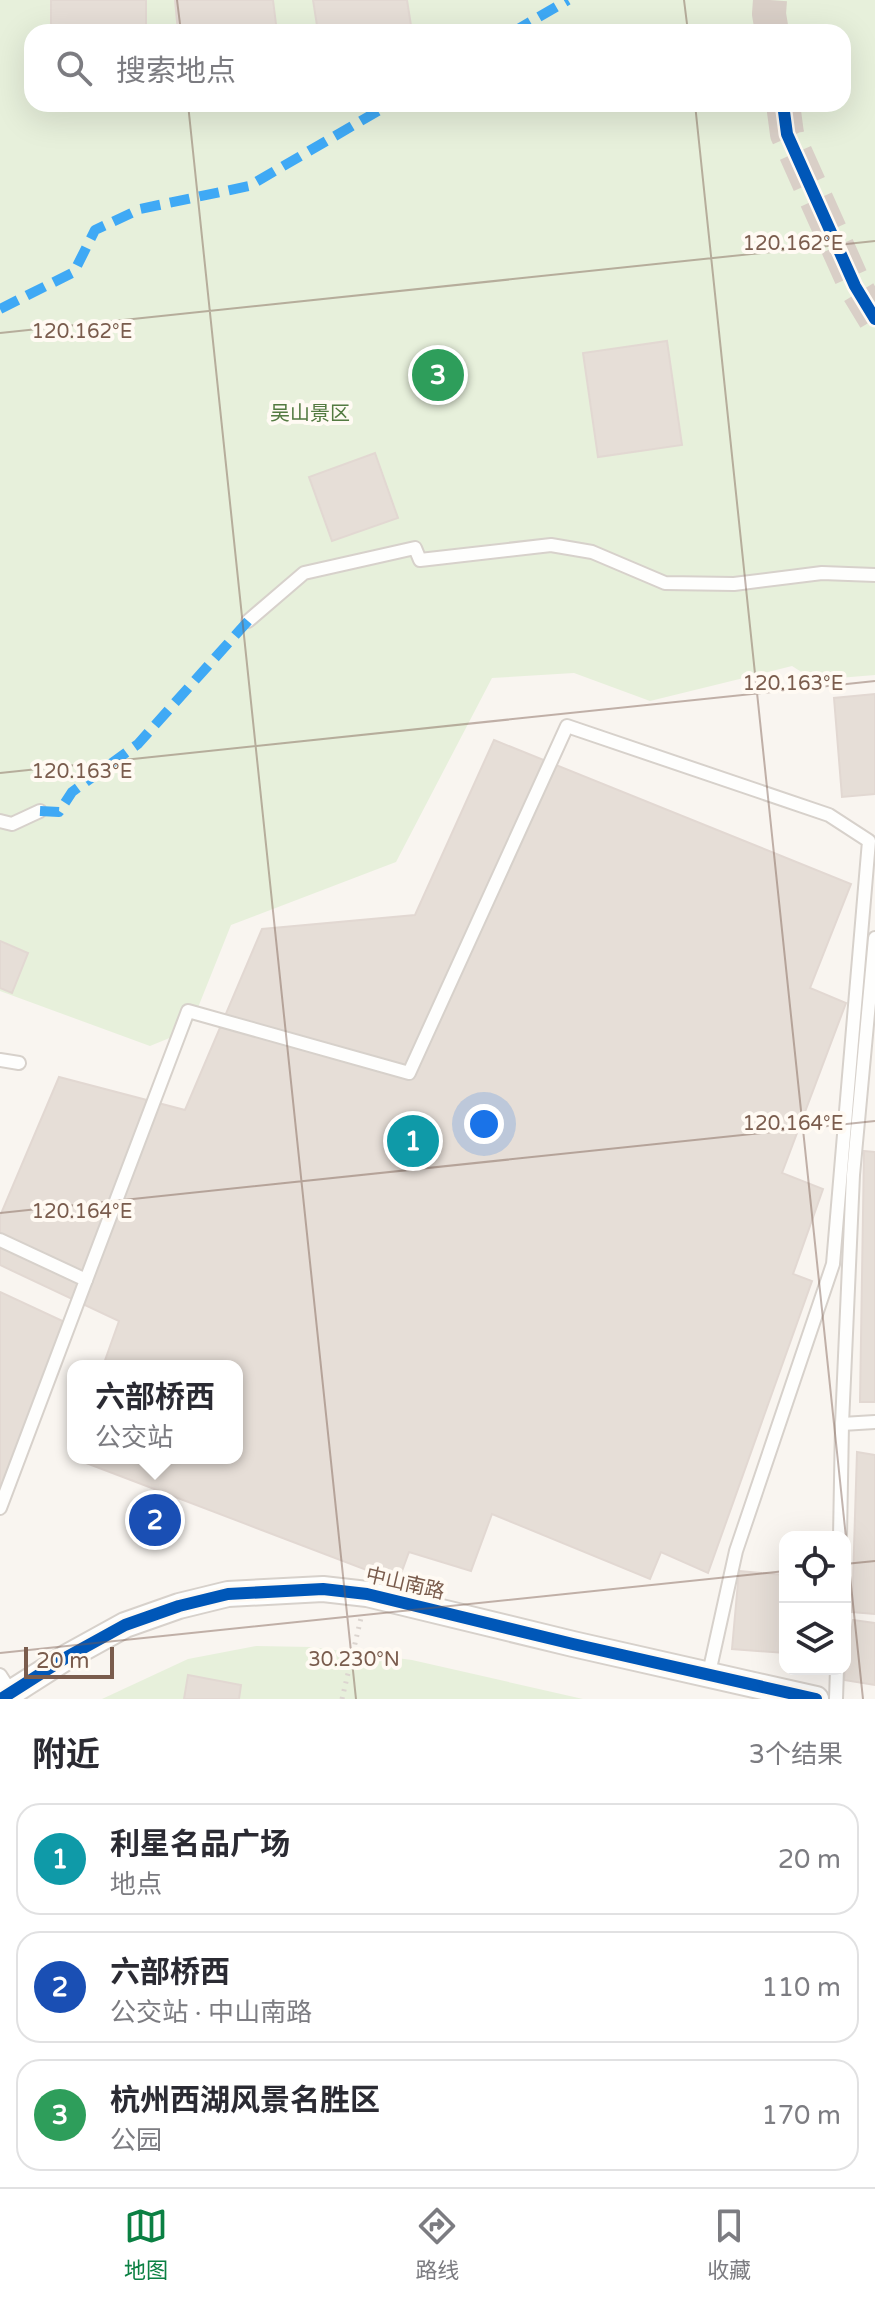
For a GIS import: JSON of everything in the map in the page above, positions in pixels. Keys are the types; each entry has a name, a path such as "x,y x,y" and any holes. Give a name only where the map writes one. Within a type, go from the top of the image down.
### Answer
{"street":[{"name":"中山南路","path":"4,1689 125,1625 179,1606 228,1594 323,1589 367,1594 816,1699"}],"lane":[{"path":"248,621 304,573 415,548 420,560 551,545 592,552 665,583 734,584 822,573 875,575"},
{"path":"0,1508 188,1011 409,1073 567,726 829,815 869,841 833,1264 736,1551 709,1673"},
{"path":"0,821 12,824 40,811"},
{"path":"840,1531 853,1175 875,938"},
{"path":"0,1060 19,1063"},
{"path":"0,1240 86,1280"},
{"path":"842,1424 875,1422"},
{"path":"836,1699 837,1675"}],"path":[{"path":"342,1699 367,1594"}],"green space":[{"name":"吴山景区","path":"0,0 875,0 875,675 814,680 792,666 650,701 574,673 492,678 396,862 231,925 189,1030 150,1046 0,991"},
{"path":"256,1646 312,1647 412,1660 583,1699 102,1699 188,1659"}],"building":[{"path":"51,0 146,0 146,24 51,24"},
{"path":"175,0 273,0 276,24 177,24"},
{"path":"313,0 407,0 411,24 317,24"},
{"path":"667,341 682,445 598,457 583,353"},
{"path":"375,453 398,518 332,541 309,477"},
{"path":"875,694 875,794 842,797 834,698"},
{"path":"494,740 851,884 810,988 846,1003 782,1173 823,1189 793,1274 812,1281 708,1573 661,1552 650,1579 492,1514 471,1571 409,1552 398,1582 89,1464 243,1464 243,1360 105,1360 119,1321 0,1265 0,1216 59,1077 185,1110 262,929 415,915"},
{"path":"0,941 28,953 12,993 0,988"},
{"path":"864,1151 875,1152 875,1402 860,1402"},
{"path":"0,1292 69,1324 0,1508"},
{"path":"857,1452 875,1455 875,1614 852,1612"},
{"path":"739,1571 779,1574 779,1653 732,1649"},
{"path":"853,1620 875,1623 875,1685 844,1680 845,1675 851,1675"},
{"path":"188,1675 241,1685 239,1699 184,1699"}],"tunnel":[{"path":"770,0 771,24"},
{"path":"784,112 787,134 855,286 875,319"}],"marked path":[{"path":"527,24 568,0"},
{"path":"0,309 74,272 95,230 140,209 249,186 376,112"},
{"path":"40,811 59,812 72,792 138,744 248,621"}],"cycle path":[{"path":"784,112 787,134 855,286 875,319"},
{"path":"1,1699 125,1625 179,1606 228,1594 323,1589 367,1594 816,1699"}],"place":[{"name":"杭州西湖风景名胜区","path":"438,375"},
{"name":"利星名品广场","path":"413,1141"},
{"name":"六部桥西","path":"155,1520"}]}
